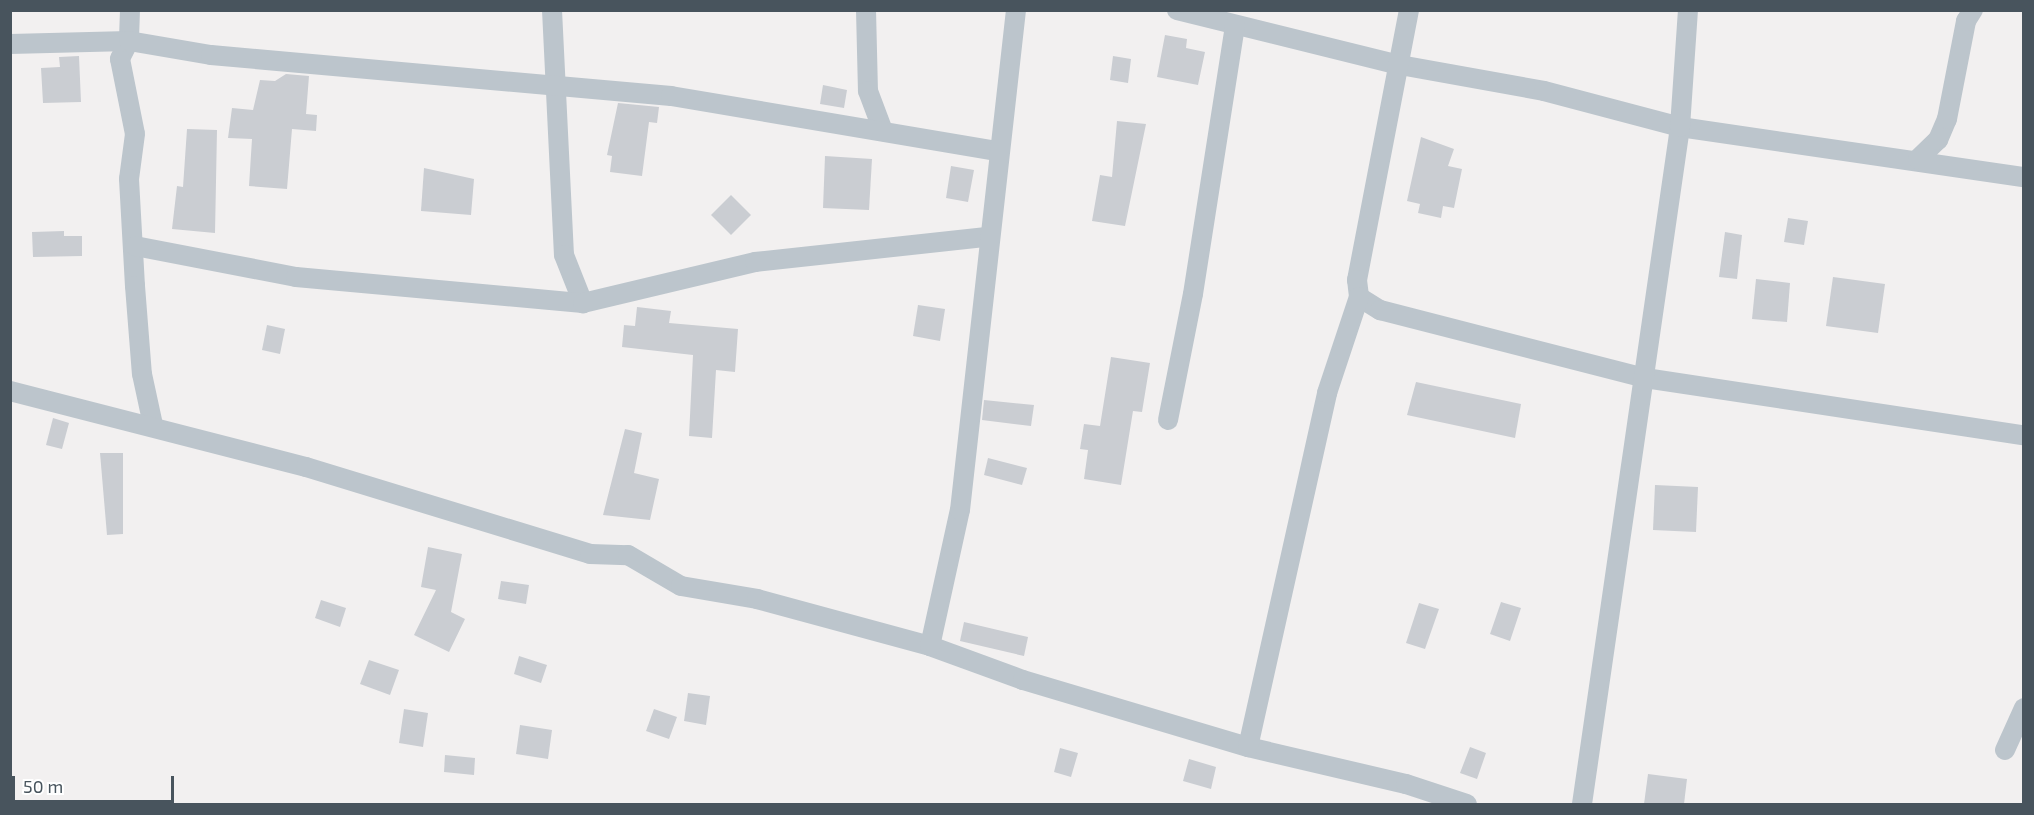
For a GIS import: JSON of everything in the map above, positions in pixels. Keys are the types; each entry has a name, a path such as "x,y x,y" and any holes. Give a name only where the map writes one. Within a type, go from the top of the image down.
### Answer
{"street":[{"path":"130,10 129,41 120,59 135,134 129,180 142,374 153,426"},
{"path":"552,10 559,89 564,255 583,303"},
{"path":"866,10 868,91 883,131"},
{"path":"930,646 960,510 987,237 1016,10"},
{"path":"1177,10 1400,65 1544,91 1680,127 1918,159 2024,177"},
{"path":"1248,747 1327,393 1359,297 1357,280 1409,10"},
{"path":"1582,804 1680,127 1688,10"},
{"path":"1918,159 1938,140 1947,119 1966,21 1974,10"},
{"path":"1168,420 1193,294 1234,25"},
{"path":"10,44 129,41 211,55 559,89 671,96 997,151"},
{"path":"135,246 296,277 583,303 755,262 987,237"},
{"path":"1359,297 1380,310 1483,339 1645,378 2024,435"},
{"path":"10,391 153,426 590,554 628,555 681,586 758,599 930,646 1023,680 1248,747 1406,784 1467,804"},
{"path":"2005,750 2024,708"}],"building":[{"path":"1165,35 1187,39 1186,48 1205,52 1198,85 1157,77"},
{"path":"79,56 81,102 43,103 41,68 60,67 59,57"},
{"path":"1113,56 1131,59 1128,83 1110,80"},
{"path":"286,74 309,76 306,114 317,115 316,131 292,129 287,189 249,186 252,139 228,138 232,108 253,110 260,80 275,81"},
{"path":"823,85 847,90 844,108 820,104"},
{"path":"618,103 659,107 657,123 649,122 642,176 610,172 612,156 607,155"},
{"path":"1117,121 1146,124 1125,226 1092,221 1100,175 1112,177"},
{"path":"187,129 217,130 215,233 172,229 177,186 183,187"},
{"path":"1421,137 1454,149 1448,166 1462,169 1454,208 1443,206 1441,218 1418,213 1420,204 1407,201"},
{"path":"825,156 872,159 869,210 823,208"},
{"path":"951,166 974,170 968,202 946,198"},
{"path":"424,168 474,179 471,215 421,211"},
{"path":"731,195 751,215 731,235 711,215"},
{"path":"1788,218 1808,221 1804,245 1784,242"},
{"path":"64,231 64,236 82,236 82,256 33,257 32,232"},
{"path":"1725,232 1742,235 1737,279 1719,277"},
{"path":"1833,277 1885,284 1878,333 1826,326"},
{"path":"1756,279 1790,283 1787,322 1752,319"},
{"path":"918,305 945,309 940,341 913,336"},
{"path":"637,307 671,311 669,323 738,329 735,372 716,370 712,438 689,436 693,355 622,347 624,325 635,326"},
{"path":"267,325 285,329 280,354 262,350"},
{"path":"1111,357 1150,363 1142,412 1133,411 1121,485 1084,479 1088,450 1080,449 1084,424 1100,426"},
{"path":"1416,382 1521,404 1515,438 1407,415"},
{"path":"984,400 1034,405 1031,426 982,420"},
{"path":"53,418 69,423 62,449 46,445"},
{"path":"625,429 642,433 634,473 659,479 650,520 603,515"},
{"path":"100,453 123,453 123,534 107,535"},
{"path":"988,458 1027,468 1022,485 984,475"},
{"path":"1655,485 1698,487 1696,532 1653,530"},
{"path":"428,547 462,554 451,612 465,619 449,652 414,635 436,590 421,587"},
{"path":"501,581 529,585 526,604 498,599"},
{"path":"321,600 346,608 340,627 315,618"},
{"path":"1501,602 1521,608 1510,641 1490,634"},
{"path":"1419,603 1439,609 1425,649 1406,643"},
{"path":"964,622 1028,637 1024,656 960,641"},
{"path":"519,656 547,665 541,683 514,674"},
{"path":"369,660 399,670 390,695 360,684"},
{"path":"688,693 710,696 706,725 684,721"},
{"path":"404,709 428,713 423,747 399,743"},
{"path":"654,709 677,717 669,739 646,731"},
{"path":"520,725 552,730 548,759 516,754"},
{"path":"1470,747 1486,753 1477,779 1460,773"},
{"path":"1060,748 1078,753 1071,777 1054,772"},
{"path":"445,755 475,758 474,775 444,772"},
{"path":"1189,759 1216,767 1211,789 1183,781"},
{"path":"1648,774 1687,779 1684,804 1644,804"}]}
